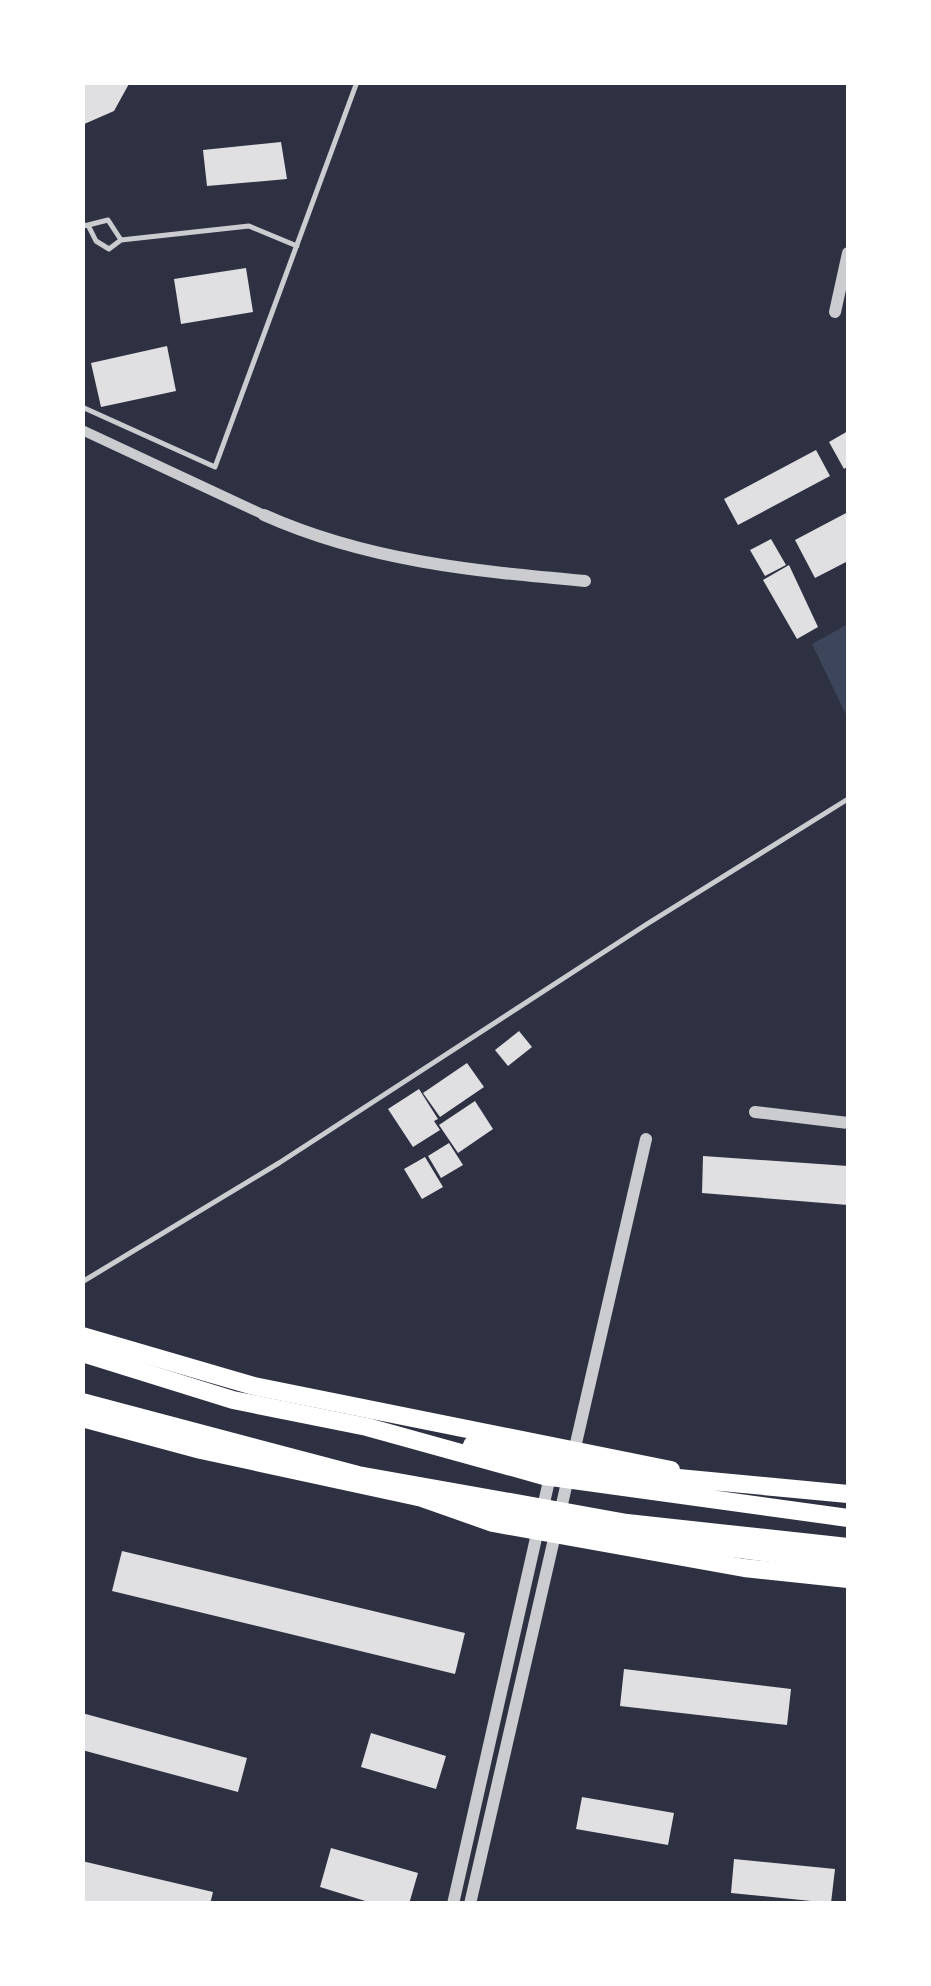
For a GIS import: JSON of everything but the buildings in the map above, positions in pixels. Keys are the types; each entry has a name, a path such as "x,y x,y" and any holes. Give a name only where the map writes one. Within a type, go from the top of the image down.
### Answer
{"main road":[{"path":"82,1336 254,1386 564,1452 848,1502"},
{"path":"82,1353 233,1400 367,1427 636,1474 848,1494"},
{"path":"82,1402 358,1475 493,1523 744,1568 848,1578"},
{"path":"82,1418 200,1450 550,1524 848,1563"},
{"path":"367,1427 544,1476 848,1518"},
{"path":"358,1475 627,1522 848,1547"}],"street":[{"path":"835,312 848,253"},
{"path":"82,430 316,538 439,568 585,581"},
{"path":"754,1112 848,1123"},
{"path":"470,1904 564,1452 646,1138"},
{"path":"452,1904 550,1524"}],"lane":[{"path":"82,407 215,468 358,82"},
{"path":"121,240 108,220 85,225 96,241 110,249 121,240 250,226 297,246"},
{"path":"82,1282 279,1164 647,924 848,800"}],"shaded area":[{"path":"848,624 848,719 812,644"}]}
